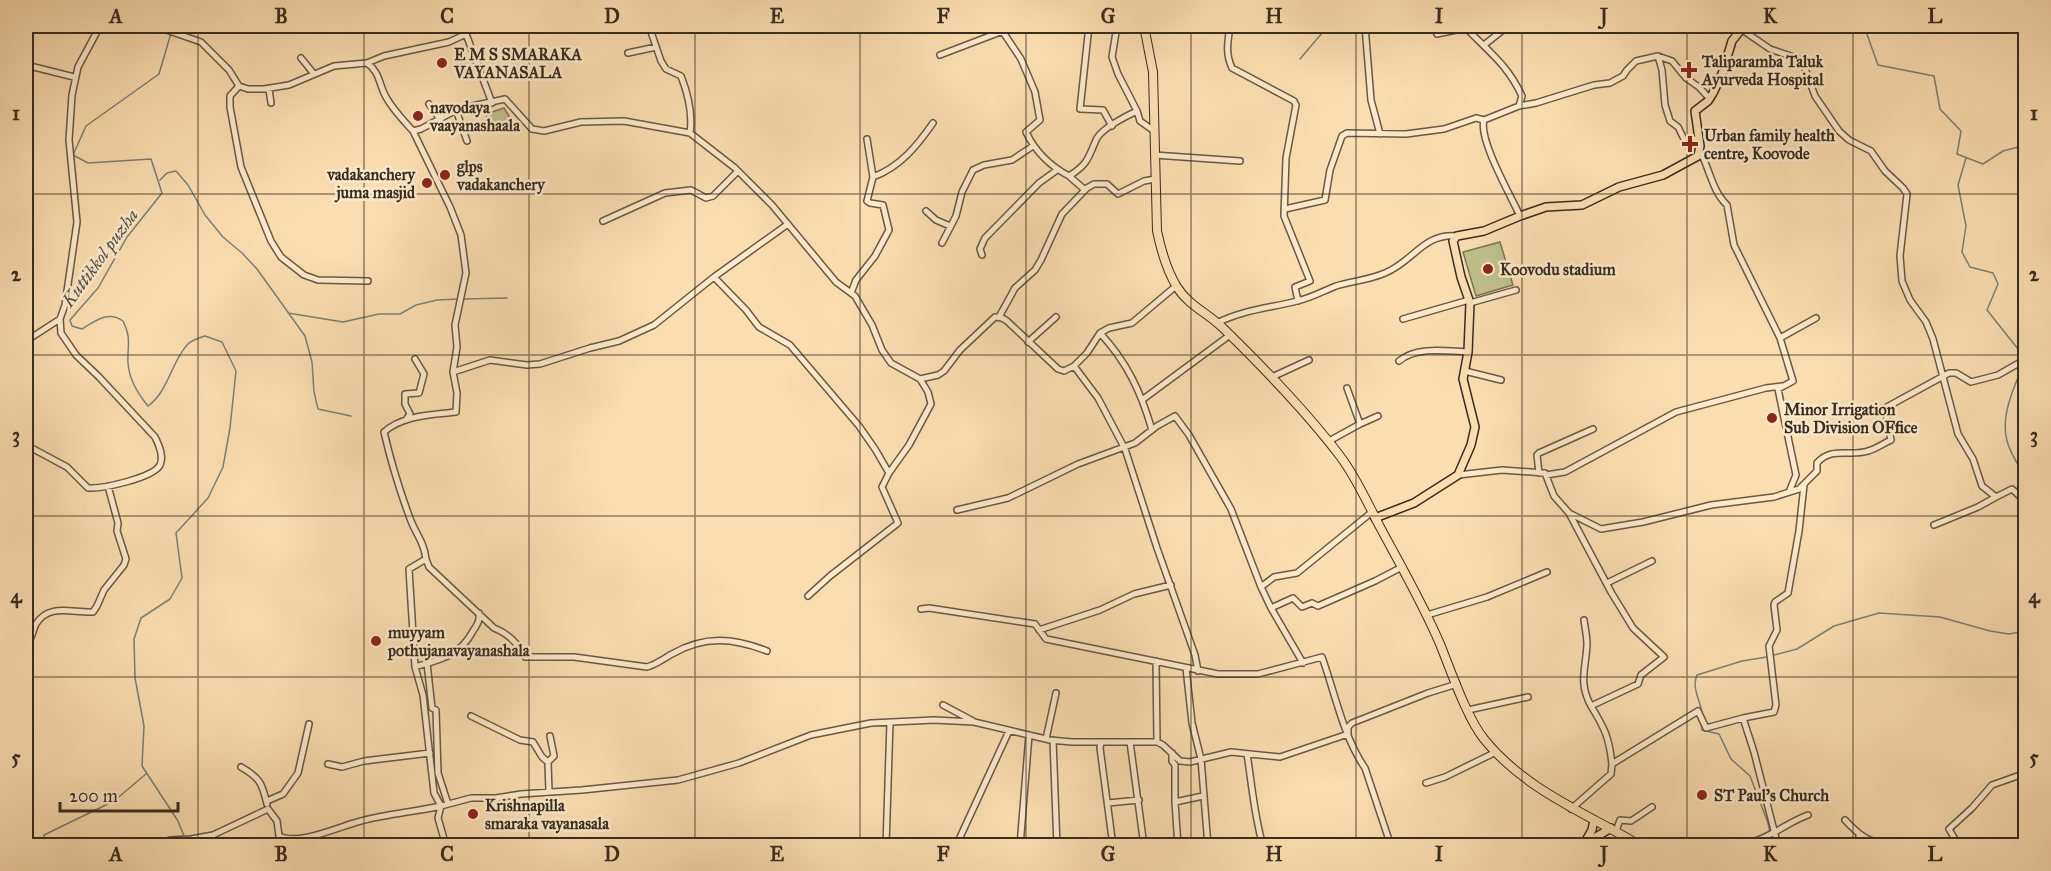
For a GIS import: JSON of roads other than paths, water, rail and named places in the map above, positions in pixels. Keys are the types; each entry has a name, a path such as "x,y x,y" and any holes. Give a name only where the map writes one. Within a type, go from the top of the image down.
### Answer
{"highway":[{"path":"1144,26 1153,72 1156,219 1160,244 1176,286 1191,303 1217,322 1272,377 1343,459 1427,615 1468,710 1483,738 1533,784 1570,809 1641,846"}],"main road":[{"path":"1374,515 1414,503 1458,475 1471,445 1475,427 1463,379 1468,352 1470,302 1461,277 1453,241 1457,236 1484,231 1546,207 1582,205 1619,188 1663,175 1698,156 1699,139 1695,111 1709,98 1722,74 1729,47 1742,27"},
{"path":"1581,846 1590,833 1594,820"},
{"path":"1581,846 1614,830"}],"street":[{"path":"26,445 67,467 88,488 108,486 141,477 159,467 161,456 160,447 155,438 142,422 76,355 61,333 60,319 65,305 77,222 69,140 74,76 100,26"},
{"path":"155,26 201,42 229,70 239,86 248,89 289,86 314,74 348,64 367,63 384,56 449,42 466,34"},
{"path":"465,26 492,102"},
{"path":"649,26 661,62 666,69 681,76 688,94 692,122 690,133"},
{"path":"1089,26 1080,109 1103,110 1112,126"},
{"path":"1117,26 1112,57 1140,121 1154,131"},
{"path":"1230,26 1227,49 1232,68 1294,101 1296,105 1286,158 1284,216 1310,281 1295,287 1298,301"},
{"path":"1365,26 1371,100 1380,134"},
{"path":"1434,26 1437,34 1466,28 1510,72 1522,96 1519,106"},
{"path":"1484,45 1508,26"},
{"path":"1742,27 1770,49 1802,60 1815,96 1839,131 1849,140 1871,151 1885,171 1907,194 1900,256 1902,281 1910,300 1926,322 1944,376 1958,435 1973,459 1982,486 1996,497"},
{"path":"940,55 1001,28 1021,59 1035,92 1040,120 1026,132 1033,146 1057,170 1069,176 1085,190"},
{"path":"628,53 656,47"},
{"path":"1285,209 1325,200 1330,170 1342,136 1347,134 1356,132 1413,134 1444,129 1476,118 1484,120 1519,106 1610,83 1623,76 1636,61 1658,56 1672,61 1686,78 1709,98"},
{"path":"1658,56 1662,70 1665,105 1670,121 1678,127 1684,140 1699,139"},
{"path":"301,58 314,74"},
{"path":"367,63 378,74 384,94 392,107 413,131 450,207 461,235 466,273 455,325 457,347 453,372 457,393 456,412 417,416 392,424 384,432 412,524 422,539 429,567 494,628 507,634 520,647 525,657 574,657 647,667 657,664 673,653 712,640 740,641 767,651"},
{"path":"26,65 74,76"},
{"path":"239,86 230,96 230,106 241,167 271,241 281,257 304,275 318,280 368,281"},
{"path":"269,88 271,103"},
{"path":"413,131 456,110 505,99 532,129 544,131 581,122 624,121 690,133 738,171 788,224 836,282 851,292 872,325 886,358 901,370 920,379 928,392 931,404 909,445 882,486 898,523 808,596"},
{"path":"429,104 440,119"},
{"path":"456,110 467,141"},
{"path":"1069,176 1081,169 1094,150 1098,137 1137,111"},
{"path":"1484,120 1482,126 1493,160 1520,216"},
{"path":"873,177 880,175 911,153 933,123"},
{"path":"851,292 856,280 875,256 889,230 883,206 865,201 873,177 867,139"},
{"path":"942,243 956,216 962,192 973,170 984,165 1012,160 1033,146"},
{"path":"1612,764 1698,711 1706,728 1774,712 1776,705 1769,646 1777,630 1774,605 1788,593 1799,531 1803,486 1796,476 1778,393 1778,389 1793,381 1780,338 1734,245 1727,205 1720,200 1710,171 1699,153"},
{"path":"1154,155 1240,161"},
{"path":"982,255 980,249 985,238 1039,183 1057,170"},
{"path":"603,221 665,193 691,190 706,198 713,196 738,171"},
{"path":"999,317 1015,288 1035,270 1062,214 1085,190 1094,184 1101,183 1107,184 1118,194 1144,181 1155,179"},
{"path":"926,211 936,220 950,226"},
{"path":"453,372 490,360 526,365 540,364 590,348 619,342 654,325 714,277 788,224"},
{"path":"1217,322 1231,315 1298,301 1336,286 1368,280 1392,271 1421,246 1438,238 1457,236"},
{"path":"714,277 759,327 790,345 876,448 889,473"},
{"path":"920,379 938,375 944,371 960,350 995,317 1007,321 1058,369 1064,371 1074,366 1087,353 1100,333 1109,328 1132,323 1176,286"},
{"path":"1403,319 1516,290"},
{"path":"1028,342 1056,317"},
{"path":"1780,338 1816,318"},
{"path":"26,341 60,319"},
{"path":"1100,333 1123,361 1148,411 1152,430"},
{"path":"1142,400 1230,335"},
{"path":"1399,361 1406,356 1429,351 1468,352"},
{"path":"406,420 410,414 405,404 405,394 419,393 424,374 415,358"},
{"path":"1870,410 1885,408 1949,374 1956,373 1971,382 1998,375 2025,359"},
{"path":"1272,377 1309,360"},
{"path":"1074,366 1098,398 1124,448 1195,655 1198,670"},
{"path":"1465,371 1501,380"},
{"path":"1458,475 1502,470 1546,475 1565,472 1676,412 1766,388 1784,386"},
{"path":"1347,388 1360,424"},
{"path":"1569,513 1601,529 1643,522 1711,505 1774,497 1803,486 1817,471 1817,463 1824,456 1867,452 1891,440 1885,408"},
{"path":"957,510 1008,498 1078,464 1124,448 1175,416 1179,419 1232,509 1261,587 1303,663"},
{"path":"1329,441 1378,416"},
{"path":"1539,473 1537,455 1539,453 1593,429"},
{"path":"1546,475 1554,495 1569,513 1633,628 1664,657 1641,675 1638,684 1591,706"},
{"path":"1789,492 1796,476"},
{"path":"26,645 40,618 49,611 93,612 104,590 124,565 126,556 117,531 118,523 108,486"},
{"path":"1934,525 2012,489 2025,502"},
{"path":"1261,587 1274,578 1297,573 1374,515"},
{"path":"426,559 409,569 415,667 423,695 434,794 441,806 438,818 446,846"},
{"path":"1607,584 1652,561"},
{"path":"1271,608 1293,597 1302,608 1311,603 1318,606 1402,567"},
{"path":"1427,615 1487,597 1547,572"},
{"path":"1039,630 1100,610 1134,594 1171,585"},
{"path":"921,609 930,608 1035,624 1046,639 1218,674 1258,674 1323,657 1348,734 1365,768 1390,846"},
{"path":"415,667 450,657 460,650 478,623 479,613"},
{"path":"1570,809 1611,774 1612,764 1609,740 1604,726 1585,693 1583,682 1587,644 1584,620"},
{"path":"1156,661 1157,742"},
{"path":"427,663 432,708 436,710 438,773 448,804"},
{"path":"1186,668 1192,723 1201,759 1208,846"},
{"path":"1348,734 1348,727 1352,723 1457,684"},
{"path":"1046,739 1056,693"},
{"path":"1468,710 1528,697"},
{"path":"943,705 974,722 1046,739 1157,742 1180,761 1191,762 1231,752 1280,758 1348,734"},
{"path":"471,716 520,740 533,742 548,762"},
{"path":"1743,718 1771,835 1778,846"},
{"path":"886,846 890,722"},
{"path":"241,767 255,776 263,789 268,809 277,821 279,836 285,839 319,835 336,827 364,820 471,798 496,798 678,780 740,764 810,735 871,723 974,722"},
{"path":"267,801 283,794 298,773 309,724"},
{"path":"956,846 1009,731"},
{"path":"1020,846 1029,735"},
{"path":"549,792 548,762 554,756 550,736"},
{"path":"1053,740 1057,846"},
{"path":"1101,742 1113,846"},
{"path":"1130,742 1144,846"},
{"path":"1426,783 1445,777 1496,752"},
{"path":"328,764 342,767 364,761 430,753"},
{"path":"1172,753 1172,761 1175,765 1178,846"},
{"path":"1247,754 1254,793 1255,819 1263,846"},
{"path":"1959,846 1949,829 1956,820 1972,808 1992,785 2025,773"},
{"path":"1175,802 1203,796"},
{"path":"1108,803 1139,800"},
{"path":"1614,830 1620,820 1631,821 1652,807"},
{"path":"154,846 170,840 213,835 268,809"},
{"path":"1752,842 1771,835 1808,815"},
{"path":"1845,820 1859,836 1881,844 1890,843"},
{"path":"1859,836 1861,846"}],"waterway":[{"path":"1300,59 1328,26"},
{"path":"1864,26 1878,65 1934,76 1940,109 1961,131 1957,154 1983,164 2003,151 2026,145"},
{"name":"Kuttikkol puzha","path":"171,33 159,74 86,126 73,155 88,163 151,159 162,193 127,237 98,288 70,320 72,326 82,329 97,320 112,316 123,321 128,338 130,375 148,406 160,393 182,352 195,339 205,336 222,342 236,371 223,467 208,498 176,533 182,578 170,599 141,618 134,639 135,678 144,726 142,766 178,821 184,836"},
{"path":"1966,158 1958,185 1966,226 1962,252 1970,267 1993,273 1998,284 1987,310 2018,349 2021,360"},
{"path":"160,180 167,173 176,171 188,185 205,215 223,237 257,269 305,336 312,362 314,392 318,409 351,416"},
{"path":"463,299 507,298"},
{"path":"288,313 343,322 379,314 400,314 416,305 437,300 459,299"},
{"path":"2022,365 2007,408 2005,429 2009,448 2026,477"},
{"path":"1774,655 1797,649 1834,626 1879,613 1940,617 2009,634 2026,631"},
{"path":"1702,714 1695,685 1697,675 1742,661 1767,657"},
{"path":"1702,725 1702,730 1719,734 1731,759 1750,776 1770,833"},
{"path":"42,846 44,835 114,801 146,774"},
{"path":"236,846 250,838 266,846"},
{"path":"1771,838 1772,846"}],"place":[{"name":"E M S SMARAKA VAYANASALA","path":"442,63"},
{"name":"Taliparamba Taluk Ayurveda Hospital","path":"1689,70"},
{"name":"navodaya vaayanashaala","path":"418,116"},
{"name":"Urban family health centre, Koovode","path":"1690,144"},
{"name":"glps vadakanchery","path":"445,175"},
{"name":"vadakanchery juma masjid","path":"427,183"},
{"name":"Koovodu stadium","path":"1488,269"},
{"name":"Minor Irrigation Sub Division OFfice","path":"1772,418"},
{"name":"muyyam pothujanavayanashala","path":"376,641"},
{"name":"ST Paul's Church","path":"1702,795"},
{"name":"Krishnapilla smaraka vayanasala","path":"473,814"}]}
